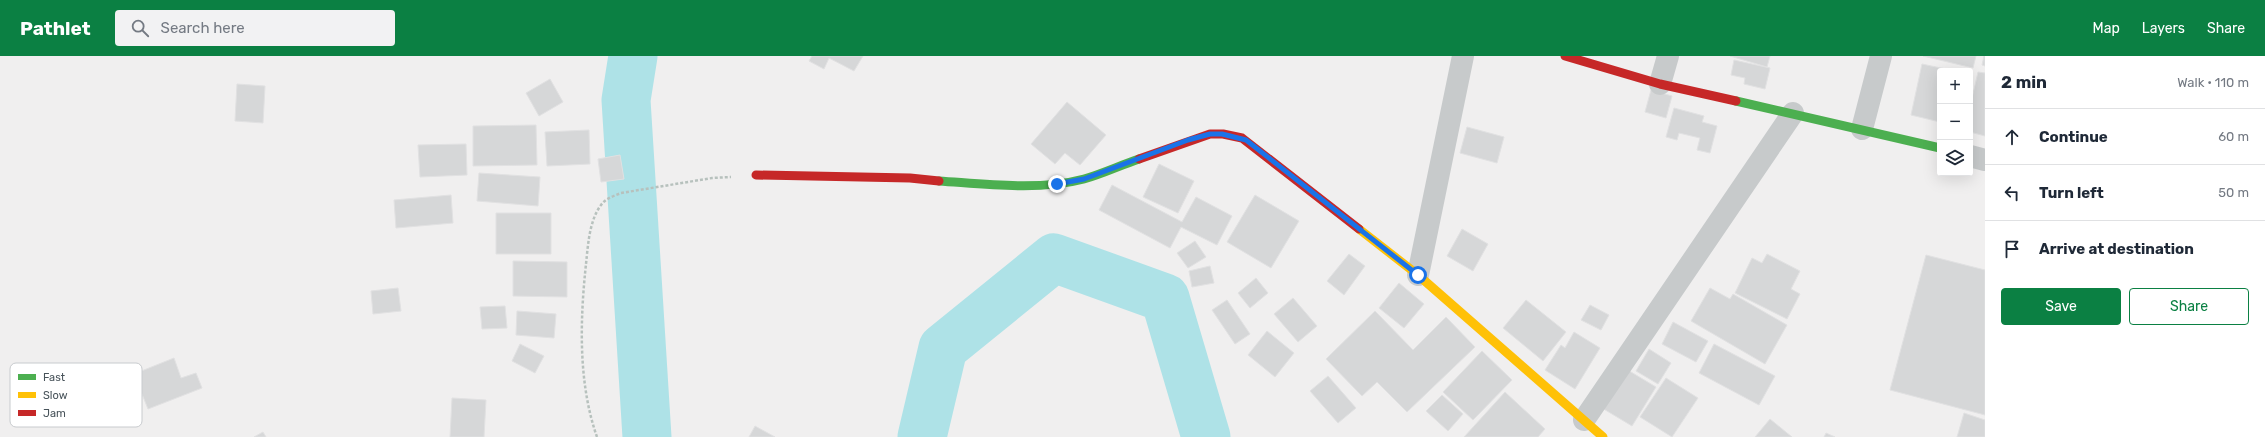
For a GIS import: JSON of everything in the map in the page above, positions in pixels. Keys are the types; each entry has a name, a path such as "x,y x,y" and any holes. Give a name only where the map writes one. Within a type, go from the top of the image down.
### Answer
{"street":[{"path":"1418,275 1463,56"},
{"path":"1565,56 1660,84 1793,113 1937,147"},
{"path":"1660,84 1668,56"},
{"path":"1862,129 1881,56"},
{"path":"1584,420 1793,113"},
{"path":"756,175 910,178 991,185 1057,184 1084,179 1188,140 1210,134 1222,134 1246,140 1418,275 1603,437"},
{"path":"1973,157 1985,160"}],"path":[{"path":"597,437 593,425 584,375 581,313 587,253 595,217 601,205 610,197 622,193 712,178"}],"building":[{"path":"812,56 863,56 854,71 829,58 824,69 809,61"},
{"path":"1730,56 1770,56 1767,67"},
{"path":"1923,56 1976,56 1973,68"},
{"path":"1985,56 1985,66 1982,65"},
{"path":"1734,60 1770,68 1765,89 1744,84 1745,78 1731,75"},
{"path":"1922,64 1941,68 1937,68 1937,121 1911,115"},
{"path":"1978,72 1985,73 1985,136 1973,133 1973,94"},
{"path":"550,79 563,102 539,116 526,93"},
{"path":"237,84 265,86 263,123 235,121"},
{"path":"1651,90 1672,96 1666,118 1645,112"},
{"path":"1067,102 1106,135 1080,165 1065,153 1055,164 1031,144"},
{"path":"1674,108 1704,116 1702,122 1717,126 1710,153 1697,150 1700,138 1679,133 1677,140 1666,137"},
{"path":"536,125 537,165 473,166 473,126"},
{"path":"1467,127 1504,137 1497,163 1460,153"},
{"path":"589,130 590,164 547,166 545,132"},
{"path":"466,144 467,175 420,177 418,145"},
{"path":"620,155 624,179 601,182 598,159"},
{"path":"1159,164 1194,181 1178,213 1143,197"},
{"path":"479,173 540,177 538,206 477,201"},
{"path":"1112,185 1182,222 1196,197 1232,216 1217,245 1181,227 1170,248 1099,210"},
{"path":"451,195 453,223 396,228 394,200"},
{"path":"1255,195 1299,221 1271,268 1227,242"},
{"path":"496,213 551,213 551,254 496,254"},
{"path":"1462,229 1488,244 1473,271 1447,256"},
{"path":"1195,241 1206,257 1188,268 1177,253"},
{"path":"1349,254 1365,266 1344,295 1327,281"},
{"path":"1767,254 1800,271 1791,289 1800,294 1787,319 1735,293 1752,258 1762,263"},
{"path":"1926,255 1985,270 1985,415 1890,390"},
{"path":"513,261 567,262 567,297 513,296"},
{"path":"1210,266 1214,283 1192,287 1189,271"},
{"path":"1256,278 1268,293 1250,308 1238,293"},
{"path":"1399,283 1424,304 1404,328 1379,308"},
{"path":"398,288 401,311 373,314 371,291"},
{"path":"1710,288 1730,299 1733,294 1787,325 1765,364 1691,321"},
{"path":"1293,298 1317,326 1298,342 1274,314"},
{"path":"1227,300 1250,334 1235,344 1212,310"},
{"path":"1526,300 1566,332 1543,361 1503,328"},
{"path":"1590,305 1609,315 1601,330 1581,320"},
{"path":"505,306 507,328 482,329 480,307"},
{"path":"517,311 556,314 554,338 516,335"},
{"path":"1375,311 1413,350 1446,317 1475,347 1407,412 1377,382 1362,396 1326,359"},
{"path":"1673,322 1708,341 1696,362 1662,344"},
{"path":"1267,331 1294,353 1275,377 1248,355"},
{"path":"1574,332 1600,348 1575,389 1545,370 1561,345 1565,348"},
{"path":"520,344 544,356 535,373 512,361"},
{"path":"1714,344 1775,376 1759,405 1699,373"},
{"path":"1649,349 1671,363 1658,384 1636,371"},
{"path":"1482,351 1512,380 1473,420 1443,392"},
{"path":"174,358 181,378 196,373 202,388 148,409 142,394 142,371"},
{"path":"1626,369 1656,387 1632,426 1602,408"},
{"path":"1328,376 1356,408 1338,423 1310,391"},
{"path":"1666,378 1698,398 1672,437 1640,417"},
{"path":"1505,392 1545,429 1538,437 1464,437"},
{"path":"1442,395 1463,414 1448,431 1426,411"},
{"path":"452,398 486,400 484,437 450,437"},
{"path":"1964,413 1985,420 1985,437 1957,437"},
{"path":"1770,419 1792,437 1755,437"},
{"path":"755,426 775,437 749,437"},
{"path":"263,432 266,437 254,437"},
{"path":"1826,433 1835,437 1824,437"}],"waterway":[{"path":"633,56 626,100 647,437"},
{"path":"922,437 943,348 1054,258 1165,298 1206,437"}],"traffic: fast":[{"path":"1736,101 1937,147"},
{"path":"939,181 1012,186 1049,185 1067,183 1098,175 1139,159"}],"traffic: slow":[{"path":"1359,229 1418,275 1603,437"}],"traffic: jam":[{"path":"1565,56 1660,84 1736,101"},
{"path":"1139,159 1210,134 1223,134 1242,138 1359,229"},
{"path":"756,175 910,178 939,181"}],"route":[{"path":"1057,184 1084,179 1125,165 1188,140 1210,134 1222,134 1242,138 1418,275"}]}
